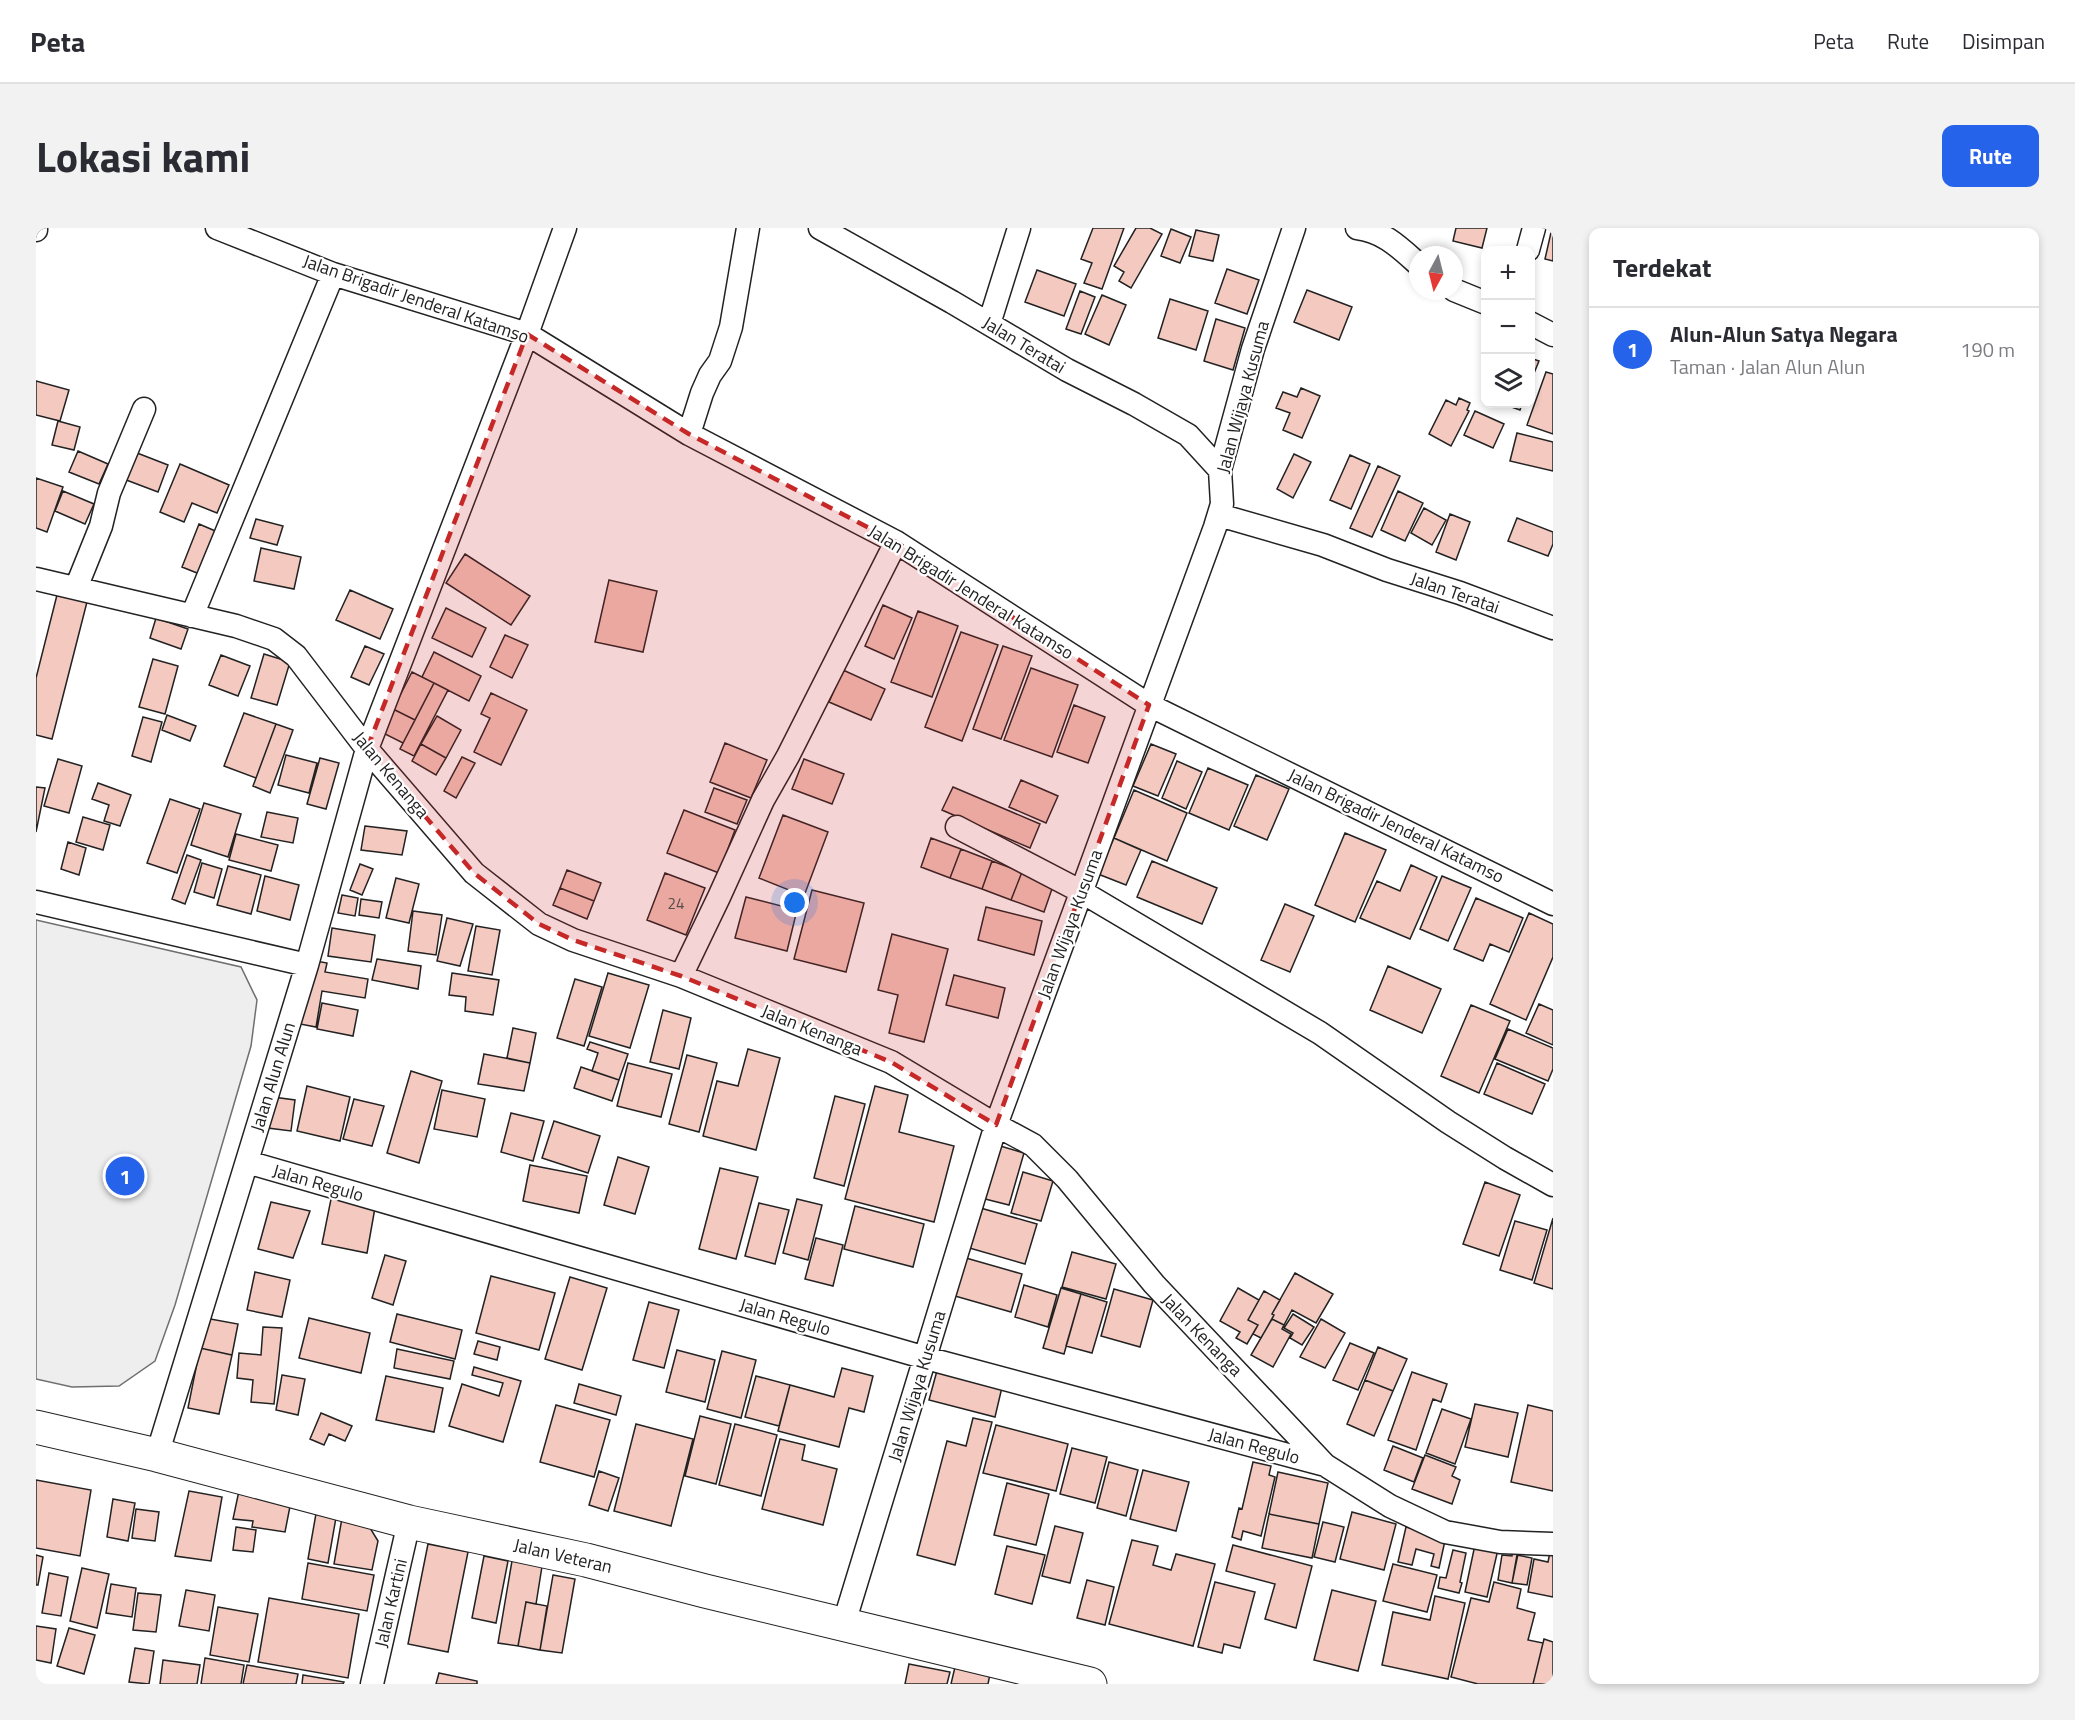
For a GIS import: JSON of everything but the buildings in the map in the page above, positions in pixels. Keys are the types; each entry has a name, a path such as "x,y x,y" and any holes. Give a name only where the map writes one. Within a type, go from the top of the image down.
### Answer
{"main road":[{"name":"Jalan Veteran","path":"36,1427 158,1455 409,1522 586,1560 1090,1684"}],"street":[{"name":"Jalan Brigadir Jenderal Katamso","path":"217,228 270,237 333,274 527,334 689,434 896,542 1149,705 1553,904"},
{"name":"Jalan Alun Alun","path":"158,1455 307,965 367,749 527,334 565,228"},
{"path":"689,434 702,393 710,375 720,361 731,327 748,228"},
{"name":"Jalan Teratai","path":"820,228 1067,370 1188,435 1220,470"},
{"path":"989,324 1019,228"},
{"name":"Jalan Wijaya Kusuma","path":"844,1623 996,1125 1219,514 1222,504 1220,470 1253,349 1294,228"},
{"path":"1357,228 1383,234 1409,256"},
{"path":"1529,246 1534,228"},
{"path":"192,616 333,274"},
{"path":"1463,294 1481,301"},
{"path":"1535,326 1553,335"},
{"path":"76,588 101,526 109,493 144,409"},
{"name":"Jalan Teratai","path":"1219,514 1323,545 1553,628"},
{"path":"681,976 763,800 788,756 896,542"},
{"name":"Jalan Kenanga","path":"36,579 236,626 274,639 296,656 367,749 474,873 538,924 573,940 681,976 891,1062 1033,1145 1067,1179 1154,1284 1325,1465 1390,1506 1445,1532 1500,1542 1553,1544"},
{"path":"957,827 1082,892 1320,1033 1448,1122 1553,1185"},
{"path":"36,902 307,965"},
{"name":"Jalan Regulo","path":"247,1162 926,1358 1325,1465"},
{"name":"Jalan Kartini","path":"372,1684 409,1522"}],"highlighted area":[{"path":"527,334 689,434 896,542 1149,705 996,1125 891,1062 681,976 573,940 539,924 474,873 367,749"}],"shaded area":[{"path":"36,920 241,967 257,1000 251,1046 175,1305 155,1361 119,1386 72,1387 36,1379"}],"place":[{"name":"Alun-Alun Satya Negara","path":"125,1176"}]}
